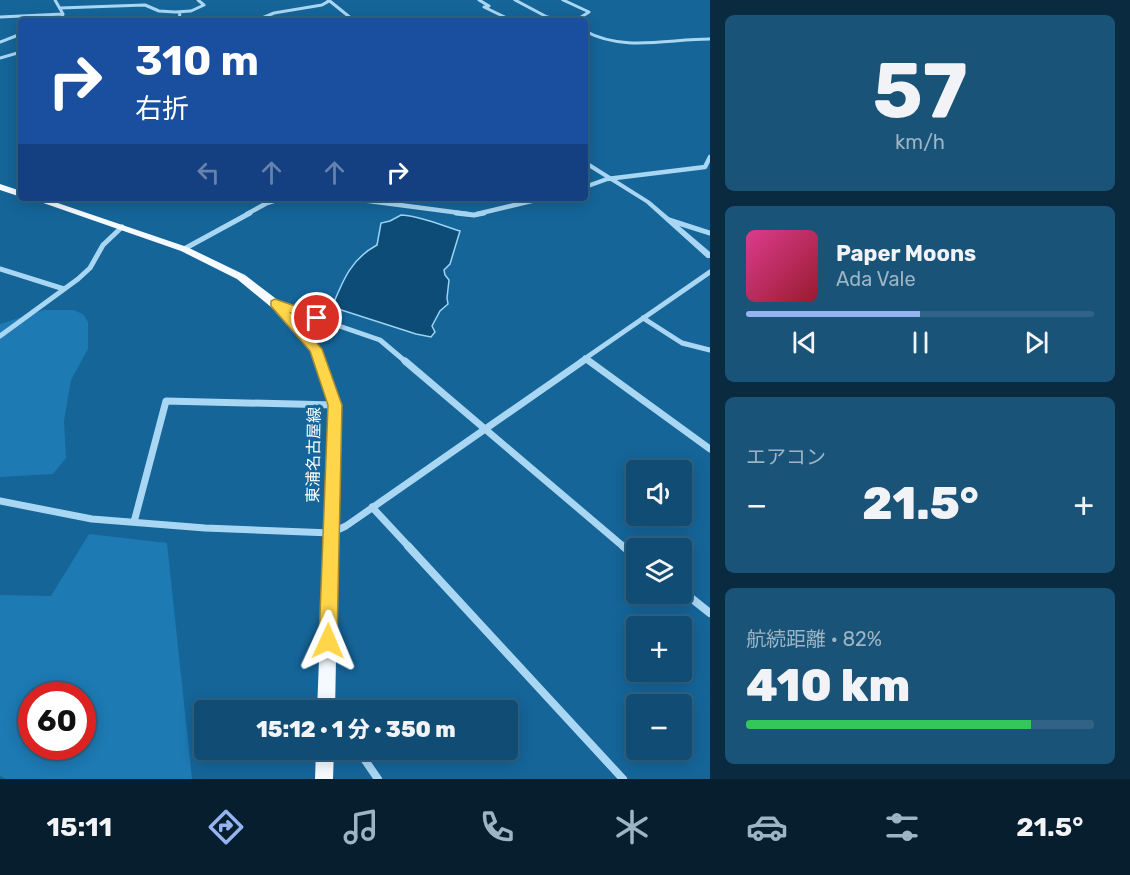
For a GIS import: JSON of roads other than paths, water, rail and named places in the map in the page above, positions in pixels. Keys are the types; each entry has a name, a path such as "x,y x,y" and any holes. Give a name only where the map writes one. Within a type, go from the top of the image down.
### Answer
{"main road":[{"path":"0,187 18,193"},
{"name":"東浦名古屋線","path":"43,201 184,249 241,277 275,303 315,349 335,405 328,700"},
{"path":"324,779 325,760"}],"street":[{"path":"55,0 63,14 62,18"},
{"path":"60,8 145,5 153,9 190,12 203,6 203,2 198,0"},
{"path":"479,0 489,6 484,8 506,18"},
{"path":"515,0 552,18"},
{"path":"563,0 589,12 580,18"},
{"path":"262,18 274,13 322,5 329,1 351,18"},
{"path":"179,18 180,12"},
{"path":"0,17 63,14"},
{"path":"588,34 600,39 644,44 688,38 710,39"},
{"path":"0,42 18,35"},
{"path":"0,58 18,53"},
{"path":"588,186 614,178 705,167 710,157"},
{"path":"588,164 614,178 669,220 710,256"},
{"path":"184,249 274,201"},
{"path":"369,201 474,215 532,201"},
{"path":"669,220 710,233"},
{"path":"0,336 90,268 104,245 122,226"},
{"path":"0,269 64,289"},
{"path":"0,501 54,513 134,522 331,533 346,526 710,272"},
{"path":"275,303 380,340 626,549"},
{"path":"643,318 682,343 710,350"},
{"path":"585,358 710,448"},
{"path":"134,522 166,401 335,405"},
{"path":"372,507 623,779"},
{"path":"692,599 710,613"},
{"path":"365,760 378,779"}]}
